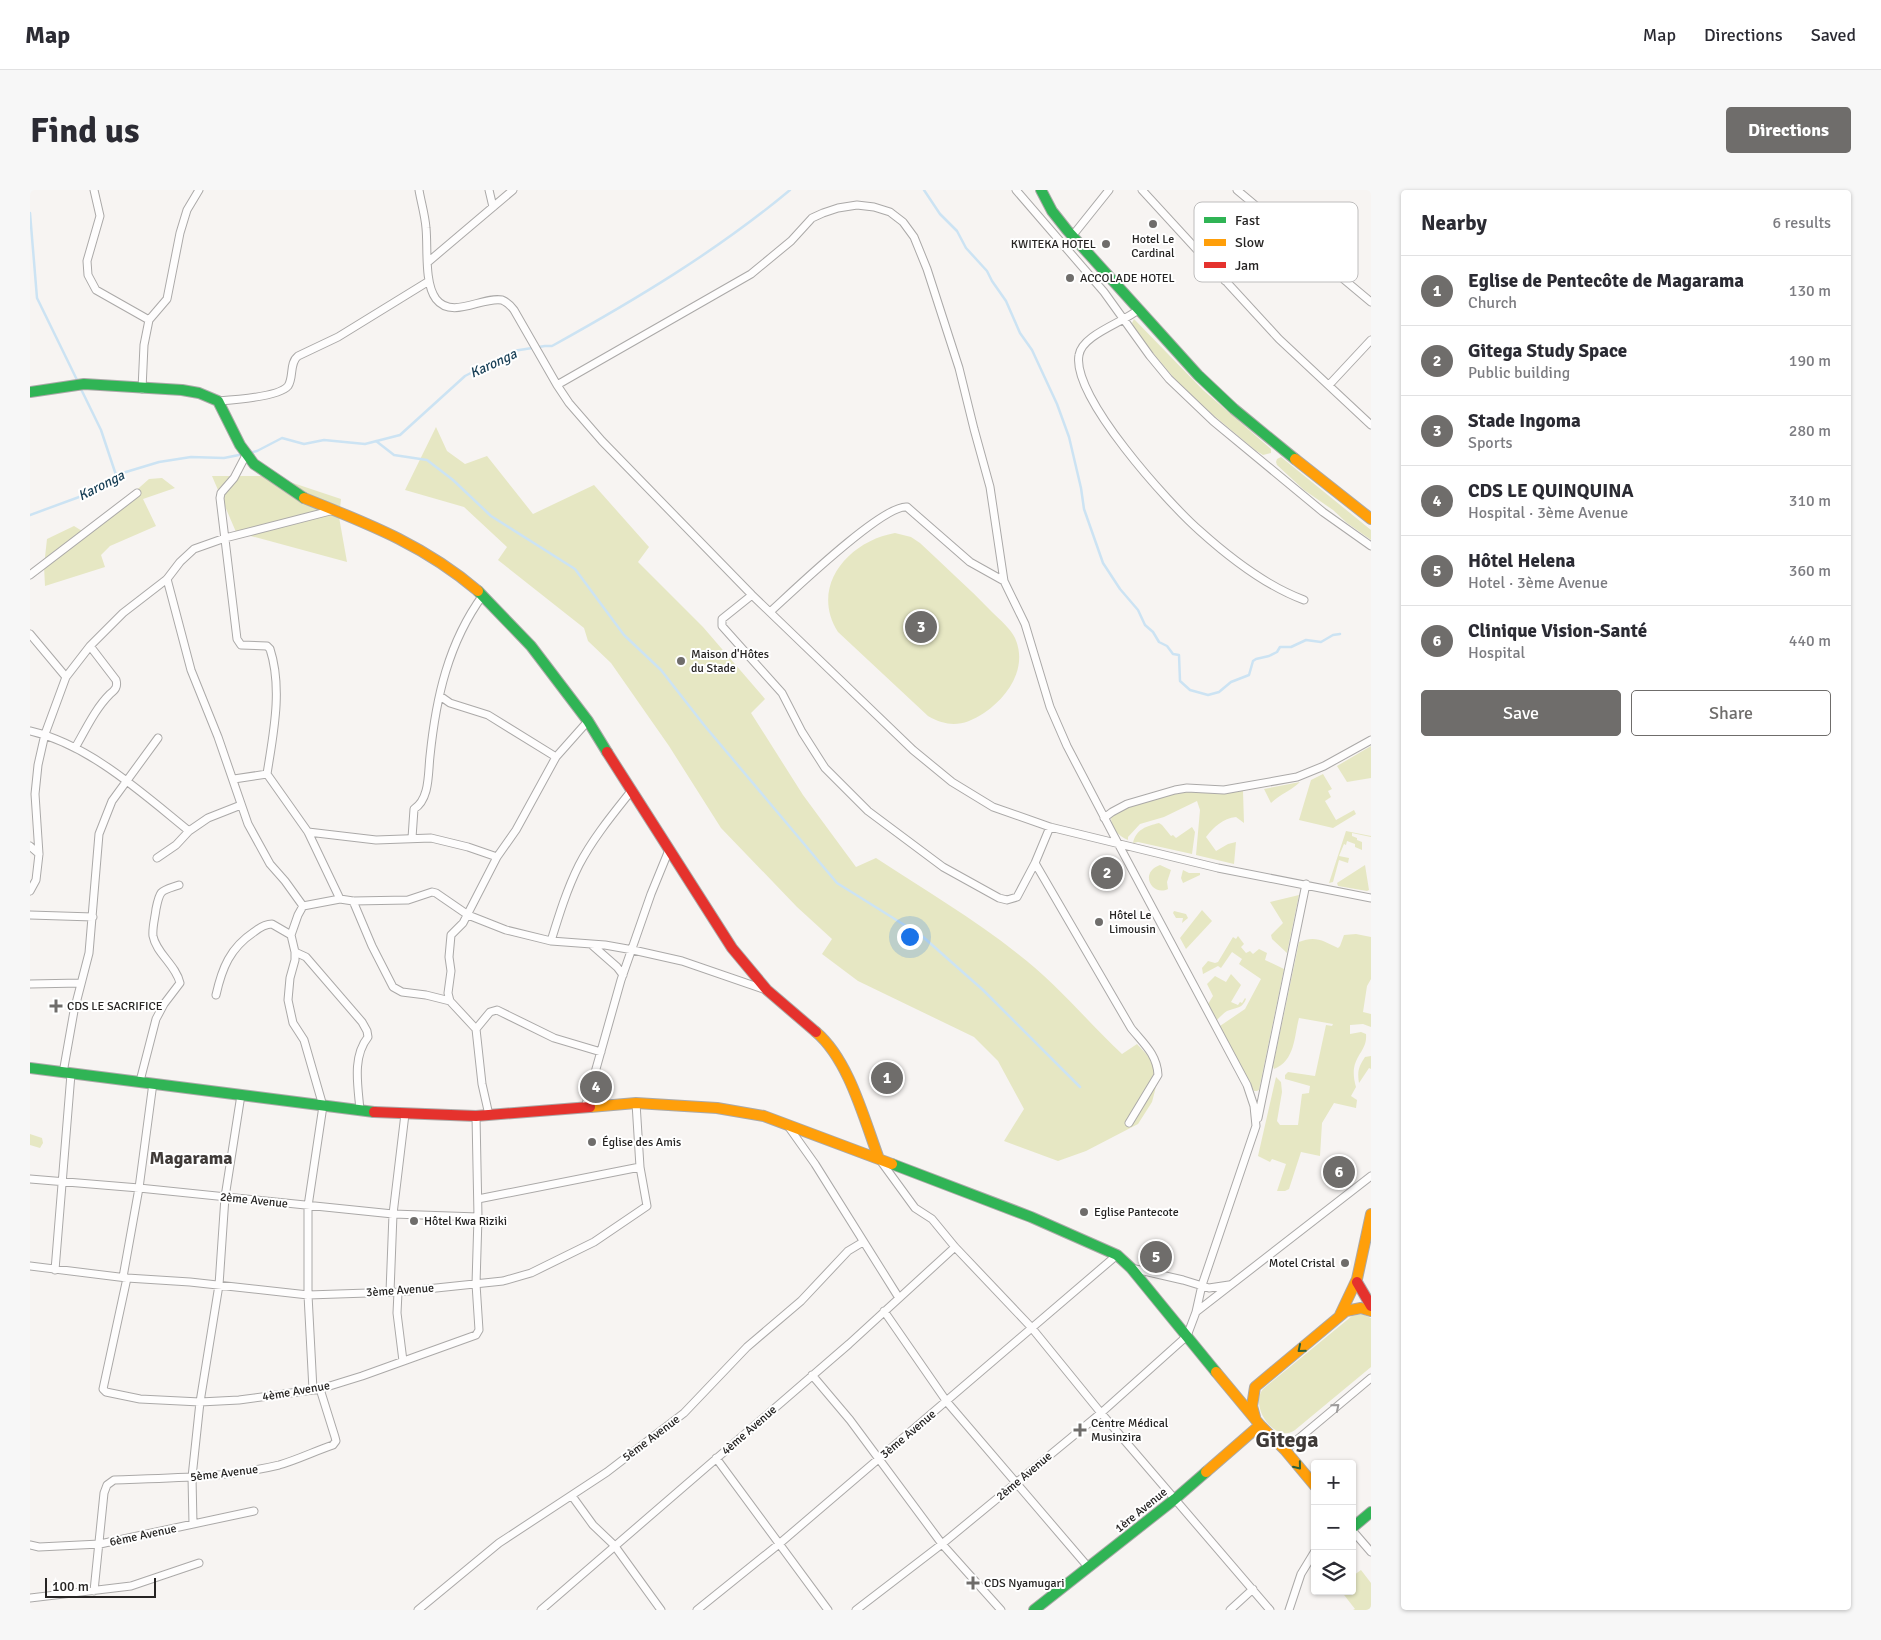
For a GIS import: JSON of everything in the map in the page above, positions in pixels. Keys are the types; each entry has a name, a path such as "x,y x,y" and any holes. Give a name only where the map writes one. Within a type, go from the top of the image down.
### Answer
{"main road":[{"path":"1041,190 1054,212 1073,235 1185,362 1230,405 1371,518"},
{"path":"30,392 70,384 84,384 182,390 218,401 246,455 254,464 304,498 366,522 426,552 455,571 483,595 531,646 588,721 732,948 767,990 826,1040 834,1051 846,1072 879,1159"},
{"path":"30,1068 153,1082 323,1106 405,1114 476,1116 636,1103 717,1108 764,1116 1031,1217 1117,1255 1131,1268 1258,1423 1285,1450 1311,1481"},
{"path":"1338,1318 1352,1295 1357,1282 1371,1214"},
{"path":"1357,1282 1371,1306"},
{"path":"1224,1381 1230,1386 1242,1390 1255,1387 1338,1318 1353,1309 1361,1308 1371,1311"},
{"path":"1255,1387 1252,1406 1258,1423"},
{"name":"1ère Avenue","path":"1034,1610 1175,1499 1258,1423"},
{"path":"1356,1525 1371,1512"}],"street":[{"path":"94,190 100,216 87,261 88,275 96,290 149,320"},
{"path":"142,388 144,345 149,320 167,299 180,233 187,210 199,190"},
{"path":"419,190 426,227 429,281 436,299 442,304 452,307 492,300 502,300 508,303 514,310 557,385 602,441 752,595 771,611 913,750 952,782 993,807 1050,827 1218,868 1371,898"},
{"path":"489,190 493,207"},
{"path":"428,262 513,190"},
{"path":"1016,190 1104,292 1159,368 1201,410 1323,512 1371,546"},
{"path":"1073,235 1109,190"},
{"path":"1142,190 1194,248"},
{"path":"1237,190 1252,202"},
{"path":"557,385 751,274 791,241 812,218 838,208 857,205 874,207 890,212 903,222 914,237 928,269 959,368 990,487 1004,581 1025,624 1045,692 1059,728 1104,818 1247,1086 1254,1106 1256,1126"},
{"path":"218,401 245,399 280,391 287,387 294,361 298,356 338,338 429,281"},
{"path":"1225,282 1279,339 1371,424"},
{"path":"1347,282 1371,302"},
{"path":"1138,310 1124,320 1091,337 1081,348 1078,356 1084,386 1104,421 1170,500 1202,532 1264,580 1304,600"},
{"path":"1329,385 1371,340"},
{"path":"246,455 234,478 221,493 238,643 241,645 267,646 272,653 277,700 275,727 267,774 308,832 340,899"},
{"path":"30,575 137,493"},
{"path":"771,611 855,537 886,514 902,506 907,507 935,530 970,562 1004,581"},
{"path":"30,891 36,880 39,854 36,794 38,765 45,734 66,677 90,646 123,613 167,579 180,562 194,550 225,538 335,510"},
{"path":"167,579 191,670 234,779 248,824 270,864 303,906"},
{"path":"412,838 414,809 417,807 428,786 430,755 445,673 462,627 483,595"},
{"path":"752,595 722,619 722,626 782,694 804,737 825,768 868,811 943,867 1003,900 1017,897 1035,863 1050,827"},
{"path":"30,634 66,677"},
{"path":"75,748 96,711 117,684 116,680 90,646"},
{"path":"440,696 450,703 488,715 556,757"},
{"path":"450,1001 448,993 451,971 449,957 450,939 468,915 497,857 516,830 556,757 588,721"},
{"path":"30,731 45,734 75,748 126,780 188,831"},
{"path":"55,1270 67,1073 74,1011 89,953 99,834 112,801 158,738"},
{"path":"1104,818 1127,804 1175,790 1187,788 1224,790 1297,777 1324,766 1371,740"},
{"path":"234,779 267,774"},
{"path":"551,941 562,907 579,866 599,833 632,790"},
{"path":"156,858 176,845 188,831 208,818 241,805"},
{"path":"308,832 391,841 431,838 451,842 497,857"},
{"path":"30,846 39,854"},
{"path":"586,1108 623,975 651,894 669,850"},
{"path":"1035,863 1131,1028 1155,1059 1158,1075 1129,1123"},
{"path":"1187,1336 1196,1312 1202,1285 1256,1126 1306,884"},
{"path":"140,1081 156,1019 164,1004 180,983 178,974 155,943 153,930 160,893 166,888 179,885"},
{"path":"303,906 340,899 353,901 408,900 432,892 468,915 506,930 551,941 605,945 682,961 767,990"},
{"path":"353,901 393,987 402,992 450,1001 471,1021 476,1029 482,1084 489,1115"},
{"path":"303,906 291,935 295,952 288,1000 293,1023 304,1040 323,1106 308,1206 308,1295 317,1389"},
{"path":"30,915 93,917"},
{"path":"216,995 220,974 227,960 244,940 260,928 272,924 291,935"},
{"path":"592,945 617,967 623,975"},
{"path":"295,952 306,957 362,1022 367,1031 368,1037 362,1044 358,1056 360,1110"},
{"path":"30,984 81,983"},
{"path":"476,1029 490,1012 497,1010 554,1038 601,1052"},
{"path":"125,1278 153,1082"},
{"path":"193,1524 192,1477 200,1402 219,1285 225,1197 241,1095"},
{"name":"3ème Avenue","path":"30,1266 125,1278 219,1285 308,1295 398,1292 503,1281 531,1273 594,1242 645,1209 647,1204 640,1167 636,1103"},
{"path":"390,1292 393,1214 405,1114"},
{"path":"476,1116 478,1199 476,1284"},
{"path":"785,1123 815,1164 899,1298"},
{"path":"879,1159 914,1208 932,1219 955,1247 1031,1327 1101,1413 1270,1610"},
{"path":"478,1199 640,1167"},
{"path":"1196,1312 1371,1176"},
{"name":"2ème Avenue","path":"30,1180 139,1188 393,1214 478,1217"},
{"name":"5ème Avenue","path":"418,1610 499,1543 572,1496 684,1413 747,1347 801,1301 848,1252 863,1242"},
{"name":"4ème Avenue","path":"541,1610 812,1375 955,1247"},
{"name":"3ème Avenue","path":"697,1610 879,1459 1117,1255"},
{"path":"1131,1268 1209,1288 1222,1287 1240,1278"},
{"name":"4ème Avenue","path":"125,1278 103,1388 106,1392 140,1399 200,1402 240,1400 317,1389 478,1333 476,1284"},
{"path":"398,1292 397,1312 403,1360"},
{"path":"884,1311 946,1402 1089,1568"},
{"name":"2ème Avenue","path":"856,1610 1016,1484 1101,1413 1187,1336"},
{"path":"812,1375 850,1420 942,1544 1001,1610"},
{"path":"1285,1450 1371,1378"},
{"name":"5ème Avenue","path":"100,1544 104,1493 107,1485 114,1480 192,1477 245,1472 280,1464 333,1445 336,1441 317,1389"},
{"path":"716,1458 828,1610"},
{"path":"572,1496 593,1525 614,1545 660,1610"},
{"name":"6ème Avenue","path":"30,1545 39,1547 100,1544 254,1511"},
{"path":"1356,1534 1371,1552"},
{"path":"94,1591 100,1544"},
{"path":"1289,1610 1301,1574 1311,1558"},
{"path":"30,1598 131,1586 198,1563"},
{"path":"1230,1610 1253,1589"}],"green space":[{"path":"1134,319 1203,390 1271,449 1271,453 1263,455 1255,450 1212,414 1174,378 1134,330 1132,323"},
{"path":"436,427 447,451 465,464 487,456 533,514 594,485 649,547 638,562 703,627 765,699 751,713 803,795 856,867 876,858 948,904 1032,965 1122,1054 1137,1044 1150,1058 1158,1079 1152,1102 1138,1124 1086,1151 1058,1161 1004,1141 1024,1109 998,1061 974,1037 858,981 822,954 832,939 797,907 721,828 669,746 611,663 588,641 584,628 498,560 507,547 464,507 405,490"},
{"path":"1281,457 1371,530 1371,540 1304,490 1277,465 1277,459"},
{"path":"212,476 272,476 341,499 339,517 347,562 236,532"},
{"path":"162,478 175,488 143,499 156,526 110,546 101,555 105,567 45,586 44,566 47,539 74,526 87,534 149,479"},
{"path":"895,533 911,537 920,543 1005,624 1015,638 1019,660 1014,680 993,706 970,721 950,724 928,716 838,632 830,615 828,598 831,583 838,568 863,545"},
{"path":"1371,746 1371,778 1347,782 1337,766"},
{"path":"1323,774 1332,789 1328,791 1331,797 1325,801 1336,820 1354,810 1356,814 1333,828 1299,820 1311,780"},
{"path":"1300,782 1271,803 1264,789"},
{"path":"1190,791 1212,793 1243,791 1244,823 1236,817 1227,819 1206,837 1216,851 1236,842 1234,864 1196,855 1200,810 1197,801 1164,817 1140,824 1128,837 1128,840 1118,834 1114,828 1111,817 1121,810 1160,796"},
{"path":"1159,823 1171,836 1173,835 1176,838 1192,827 1195,832 1192,854 1138,842 1133,843 1139,831"},
{"path":"1346,831 1371,837 1352,833 1352,836 1362,842 1362,850 1355,847 1355,844 1347,841 1346,845 1344,844 1339,856 1349,858 1348,863 1339,860 1333,882 1329,883"},
{"path":"1160,865 1171,870 1167,882 1168,889 1162,891 1153,887 1149,878 1153,869"},
{"path":"1365,865 1369,890 1338,886 1337,883"},
{"path":"1183,870 1189,873 1200,873 1200,875 1183,883 1181,878"},
{"path":"1299,895 1287,953 1272,939 1271,935 1283,923 1270,902"},
{"path":"1202,910 1212,921 1186,949 1180,938"},
{"path":"1174,911 1186,914 1188,918 1182,923 1183,918 1176,918 1173,913"},
{"path":"1356,934 1371,937 1371,979 1367,986 1363,1012 1371,1014 1371,1027 1363,1024 1350,1025 1350,1034 1361,1032 1366,1034 1366,1041 1354,1068 1356,1087 1351,1096 1357,1100 1356,1108 1334,1103 1322,1123 1320,1156 1301,1152 1289,1189 1277,1191 1286,1164 1272,1159 1270,1162 1258,1156 1276,1077 1281,1082 1282,1092 1277,1121 1280,1125 1298,1125 1302,1094 1309,1093 1310,1086 1285,1079 1285,1075 1288,1072 1315,1076 1326,1025 1332,1026 1333,1024 1299,1018 1290,1054 1281,1065 1274,1069 1273,1066 1299,942 1315,939 1338,948 1344,935"},
{"path":"1238,936 1244,944 1241,947 1246,953 1250,951 1253,954 1259,949 1267,953 1265,960 1284,969 1259,1090 1257,1091 1254,1091 1220,1026 1245,1009 1261,979 1239,964 1242,959 1232,952 1221,968 1218,966 1203,974 1202,968 1208,961 1218,962 1233,937 1236,939"},
{"path":"1231,974 1241,985 1231,1002 1238,1005 1246,999 1242,1006 1226,1011 1217,1020 1208,1004 1213,996 1207,984 1215,976 1226,982"},
{"path":"1371,1056 1371,1069 1369,1068 1359,1083 1358,1072 1360,1066 1365,1057"},
{"path":"30,1134 42,1138 43,1143 40,1148 30,1145"},
{"path":"1362,1314 1371,1318 1371,1367 1294,1431 1285,1433 1272,1428 1267,1423 1260,1409 1260,1395 1263,1389 1352,1316"},
{"path":"1361,1570 1371,1583 1371,1610 1353,1610 1355,1609 1344,1595 1356,1595 1356,1574"}],"waterway":[{"name":"Karonga","path":"249,453 282,438 304,444 324,440 365,444 400,435 465,376 513,351 552,346 583,329 675,274 734,234 790,190"},
{"path":"924,190 940,214 957,231 966,248 987,271 1006,301 1020,333 1032,350 1057,404 1069,437 1084,509 1103,563 1120,589 1138,610 1145,625 1153,632 1159,642 1167,646 1173,654 1179,655 1180,681 1190,690 1208,695 1219,692 1231,682 1249,675 1253,661 1277,652 1280,647 1291,647 1306,640 1321,642 1333,635 1340,634"},
{"path":"30,213 37,298 78,382"},
{"path":"80,387 101,430 116,475"},
{"path":"376,441 394,455 427,460 453,480 491,516 575,569 624,635 661,670 704,725 837,883 922,936 983,990 1080,1087"},
{"name":"Karonga","path":"30,515 90,493 116,475 159,462 191,457 224,458 244,454"}],"traffic: fast":[{"path":"1041,190 1052,211 1067,230 1198,375 1234,409 1295,459"},
{"path":"30,392 84,384 182,390 199,393 218,401 240,445 254,464 304,498"},
{"path":"478,591 531,646 588,721 607,752"},
{"path":"30,1068 374,1112"},
{"path":"892,1164 1031,1217 1117,1255 1131,1268 1216,1372"},
{"path":"1034,1610 1175,1499 1206,1472"},
{"path":"1356,1525 1371,1512"}],"traffic: slow":[{"path":"1295,459 1371,519"},
{"path":"304,498 351,517 416,548 458,575 478,591"},
{"path":"816,1032 828,1044 846,1074 879,1159"},
{"path":"590,1107 636,1103 717,1108 764,1116 892,1164"},
{"path":"1340,1315 1357,1279 1371,1214"},
{"path":"1255,1417 1252,1406 1255,1387 1346,1311 1361,1308 1371,1311"},
{"path":"1216,1372 1260,1425 1285,1450 1311,1481"},
{"path":"1206,1472 1260,1425"}],"traffic: jam":[{"path":"607,752 732,948 767,990 816,1032"},
{"path":"374,1112 476,1116 590,1107"},
{"path":"1357,1282 1371,1306"}],"place":[{"name":"Hotel Le Cardinal","path":"1153,224"},
{"name":"KWITEKA HOTEL","path":"1106,244"},
{"name":"ACCOLADE HOTEL","path":"1070,278"},
{"name":"Stade Ingoma","path":"921,627"},
{"name":"Maison d'Hôtes du Stade","path":"681,661"},
{"name":"Gitega Study Space","path":"1107,873"},
{"name":"Hôtel Le Limousin","path":"1099,922"},
{"name":"CDS LE SACRIFICE","path":"56,1006"},
{"name":"Eglise de Pentecôte de Magarama","path":"887,1078"},
{"name":"CDS LE QUINQUINA","path":"596,1087"},
{"name":"Église des Amis","path":"592,1142"},
{"name":"Clinique Vision-Santé","path":"1339,1172"},
{"name":"Eglise Pantecote","path":"1084,1212"},
{"name":"Hôtel Kwa Riziki","path":"414,1221"},
{"name":"Hôtel Helena","path":"1156,1257"},
{"name":"Motel Cristal","path":"1345,1263"},
{"name":"Centre Médical Musinzira","path":"1080,1430"},
{"name":"CDS Nyamugari","path":"973,1583"}],"district":[{"name":"Magarama","path":"191,1158"},
{"name":"Gitega","path":"1287,1439"}]}
